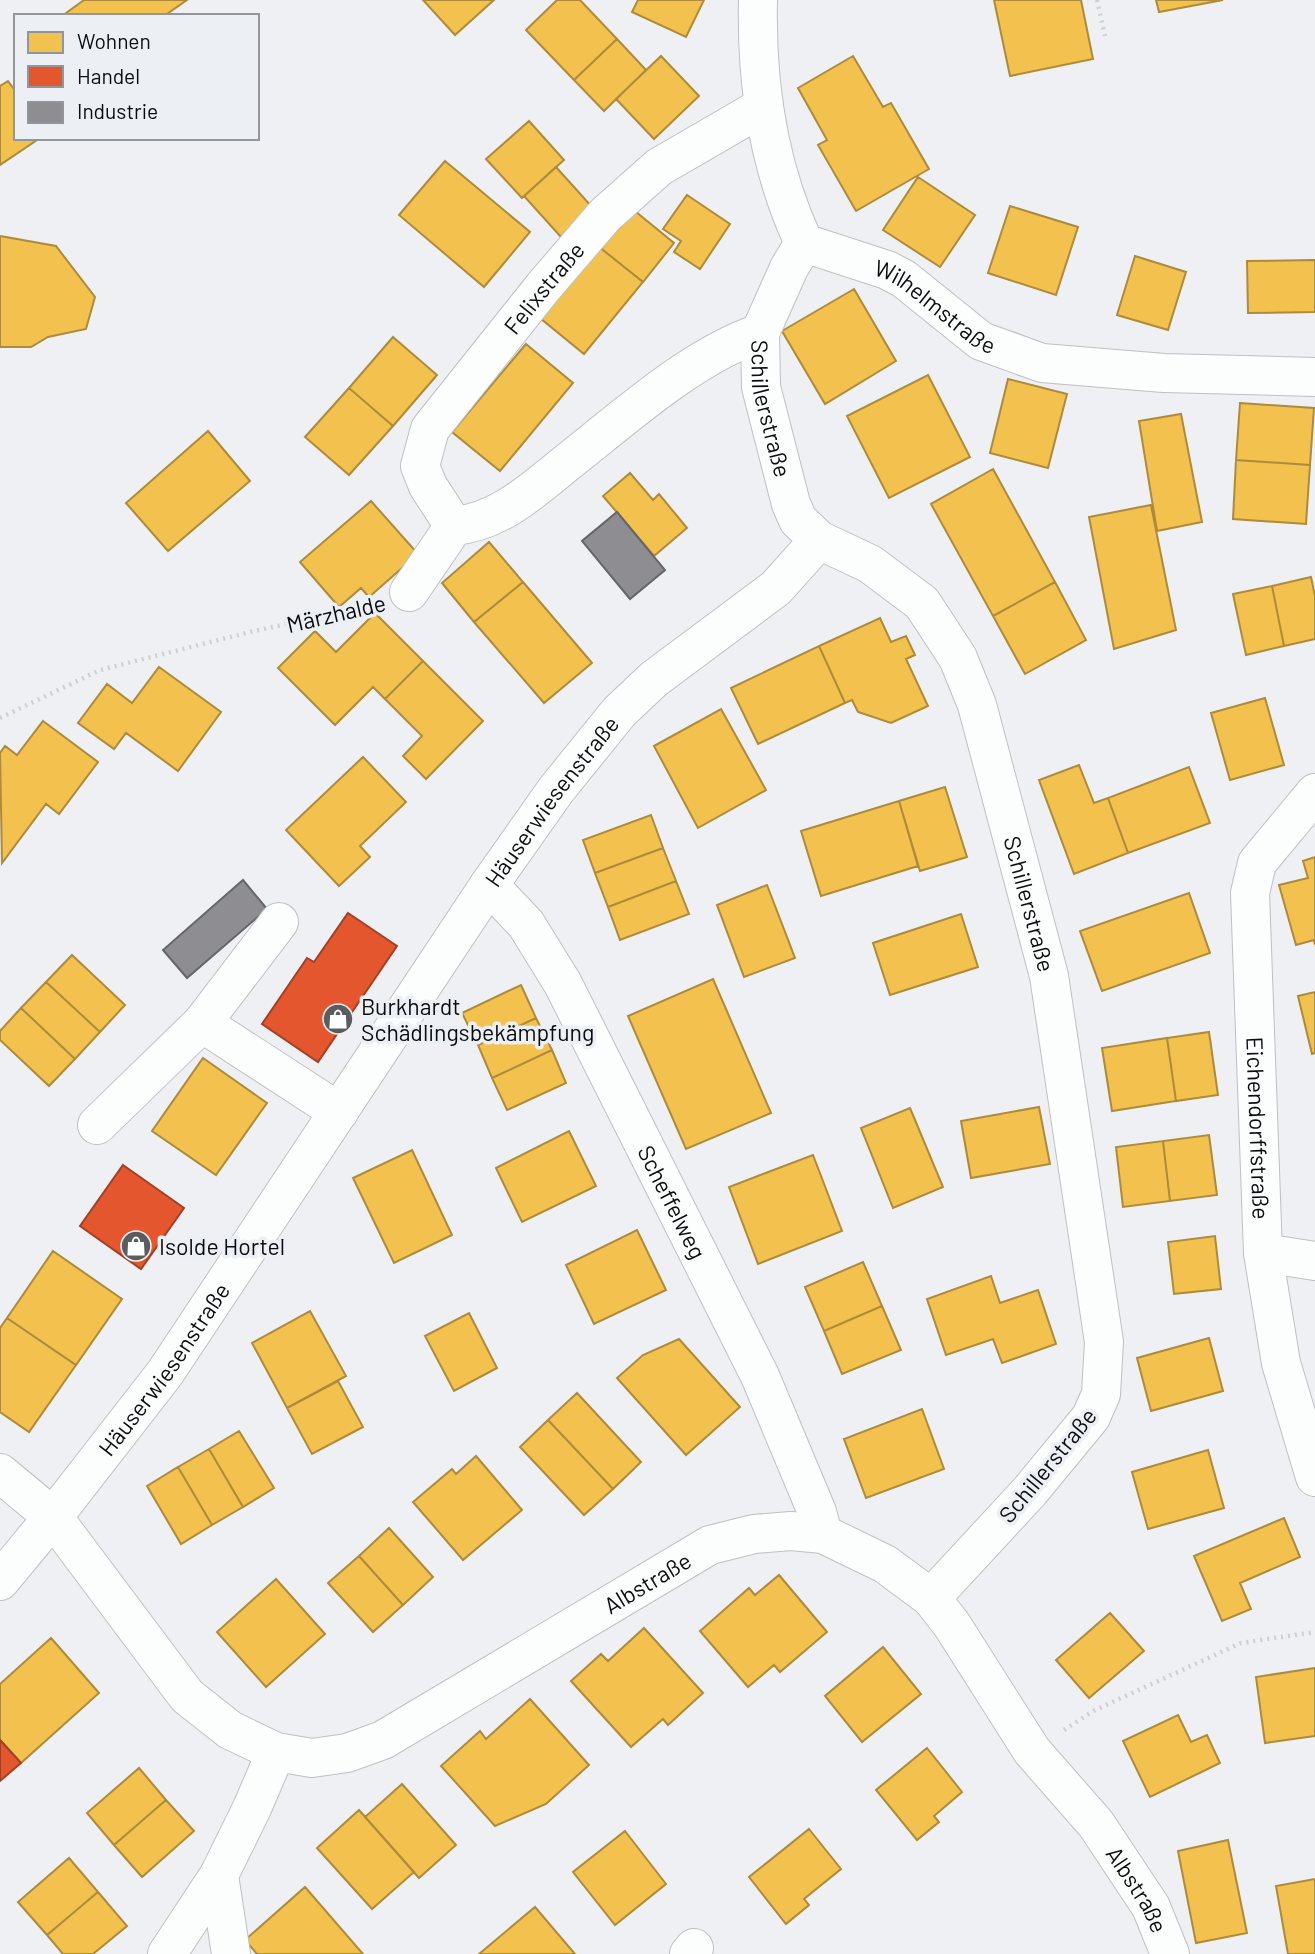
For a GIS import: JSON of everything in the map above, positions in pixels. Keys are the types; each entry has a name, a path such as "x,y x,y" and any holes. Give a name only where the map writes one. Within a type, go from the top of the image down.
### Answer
{"street":[{"path":"758,0 757,33 764,106 773,154 791,214 804,243"},
{"name":"Felixstraße","path":"454,526 428,486 420,466 430,429 544,286 606,215 659,167 764,106"},
{"name":"Schillerstraße","path":"804,243 789,268 760,333 761,387 791,504 798,520 819,540 870,564 922,603 958,658 977,705 1049,976 1104,1342 1101,1394 1091,1417 1030,1491 931,1598"},
{"name":"Wilhelmstraße","path":"804,243 887,270 904,279 981,341 1042,363 1164,373 1315,377"},
{"path":"454,526 472,524 484,519 523,497 658,391 732,342 760,333"},
{"name":"Märzhalde","path":"409,592 454,526"},
{"name":"Häuserwiesenstraße","path":"0,1581 165,1373 489,885 556,790 619,712 653,680 776,587 819,540"},
{"name":"Eichendorffstraße","path":"1315,793 1257,863 1250,893 1263,1253 1281,1363 1307,1433 1315,1477"},
{"name":"Scheffelweg","path":"489,885 526,924 563,984 760,1376 817,1512 823,1534"},
{"path":"97,1125 202,1023 279,922"},
{"path":"202,1023 339,1112"},
{"path":"1263,1253 1315,1261"},
{"name":"Albstraße","path":"0,1473 53,1517 187,1696 230,1730 276,1752 312,1758 347,1753 383,1740 710,1545 754,1534 791,1531 823,1534 885,1563 931,1598 953,1625 1032,1751 1096,1824 1151,1907 1170,1954"},
{"path":"167,1954 219,1875 276,1752"},
{"path":"219,1875 231,1954"}],"path":[{"path":"1097,0 1106,40"},
{"name":"Märzhalde","path":"0,718 100,670 254,631 392,602 409,592"},
{"path":"1095,1710 1241,1643 1315,1632"}],"building: Wohnen":[{"path":"84,0 187,0 167,14 65,14"},
{"path":"423,0 494,0 455,35"},
{"path":"557,0 580,0 617,39 574,80 526,30"},
{"path":"638,0 704,0 686,37 632,12"},
{"path":"994,0 1081,0 1093,59 1010,76"},
{"path":"1156,0 1223,0 1159,12"},
{"path":"617,39 646,70 604,111 574,80"},
{"path":"661,56 699,96 654,139 616,99"},
{"path":"853,56 883,107 891,103 929,169 856,211 818,145 827,140 798,88"},
{"path":"8,81 14,89 14,140 37,140 0,165 0,86"},
{"path":"529,121 564,160 522,198 486,159"},
{"path":"445,161 530,232 484,287 399,215"},
{"path":"556,167 592,207 561,237 524,196"},
{"path":"918,177 975,215 940,267 883,230"},
{"path":"687,195 730,224 700,269 674,252 681,241 663,229"},
{"path":"1010,206 1078,227 1056,295 988,273"},
{"path":"630,207 674,243 643,282 598,246"},
{"path":"0,236 56,246 95,297 86,329 48,337 31,347 0,347"},
{"path":"598,246 643,282 584,354 540,318"},
{"path":"1135,256 1186,272 1168,330 1117,315"},
{"path":"1315,260 1315,312 1248,313 1247,261"},
{"path":"854,289 896,361 825,404 782,331"},
{"path":"393,337 437,375 393,426 349,388"},
{"path":"526,344 573,383 500,471 452,432"},
{"path":"928,375 970,457 889,498 847,416"},
{"path":"1008,379 1067,394 1048,468 990,453"},
{"path":"349,388 393,426 349,475 305,437"},
{"path":"1240,403 1314,408 1310,465 1236,460"},
{"path":"1181,414 1202,522 1157,531 1139,421"},
{"path":"208,431 250,481 168,551 126,503"},
{"path":"1236,460 1310,465 1306,524 1233,519"},
{"path":"993,469 1055,582 993,616 931,504"},
{"path":"630,473 653,500 659,494 687,528 654,556 603,496"},
{"path":"371,501 418,554 369,597 361,588 339,607 300,562"},
{"path":"1151,505 1176,630 1114,649 1089,517"},
{"path":"489,542 523,582 474,622 442,583"},
{"path":"1311,577 1315,596 1315,639 1284,646 1272,586"},
{"path":"523,582 592,663 544,703 474,622"},
{"path":"1055,582 1086,640 1025,674 993,616"},
{"path":"1272,586 1284,646 1246,655 1233,594"},
{"path":"375,613 423,661 385,699 373,687 335,725 278,668 315,631 336,652"},
{"path":"880,618 891,642 906,636 915,655 906,659 928,706 891,723 858,712 852,700 845,703 819,646"},
{"path":"819,646 845,703 758,744 731,688"},
{"path":"423,661 483,721 426,779 403,756 422,736 385,699"},
{"path":"159,667 221,712 178,771 126,733 114,749 78,723 107,684 132,703"},
{"path":"1265,698 1284,765 1230,780 1211,713"},
{"path":"721,709 766,790 698,828 654,746"},
{"path":"43,721 98,762 59,814 46,804 2,863 0,753 5,746 17,755"},
{"path":"363,757 406,802 360,846 370,857 339,886 286,830"},
{"path":"1079,765 1094,803 1108,798 1128,853 1074,874 1039,780"},
{"path":"1189,767 1210,823 1128,853 1108,798"},
{"path":"945,787 967,857 920,871 899,801"},
{"path":"899,801 918,866 821,896 801,831"},
{"path":"651,815 663,848 595,873 583,840"},
{"path":"663,848 676,881 608,907 595,873"},
{"path":"1315,857 1315,945 1314,940 1296,945 1279,885 1308,878 1303,861"},
{"path":"676,881 689,914 620,940 608,907"},
{"path":"767,885 795,958 744,977 717,905"},
{"path":"1189,893 1210,953 1102,991 1080,931"},
{"path":"961,914 978,967 890,995 873,943"},
{"path":"72,955 125,1005 100,1032 46,982"},
{"path":"713,979 771,1113 686,1149 628,1016"},
{"path":"46,982 100,1032 75,1059 21,1008"},
{"path":"521,985 536,1018 478,1045 462,1013"},
{"path":"1315,992 1315,1053 1312,1054 1298,996"},
{"path":"21,1008 75,1059 49,1086 0,1040 0,1031"},
{"path":"536,1018 552,1050 492,1078 478,1045"},
{"path":"1209,1032 1218,1095 1176,1101 1167,1038"},
{"path":"1167,1038 1176,1101 1112,1111 1102,1048"},
{"path":"552,1050 566,1083 507,1110 492,1078"},
{"path":"203,1058 267,1103 216,1175 152,1131"},
{"path":"1039,1107 1050,1164 971,1178 961,1121"},
{"path":"910,1108 943,1187 893,1208 861,1128"},
{"path":"569,1131 596,1186 522,1222 496,1168"},
{"path":"1209,1135 1217,1195 1170,1201 1163,1141"},
{"path":"1163,1141 1170,1201 1123,1207 1116,1147"},
{"path":"412,1150 452,1235 394,1263 353,1178"},
{"path":"813,1155 842,1231 758,1264 729,1187"},
{"path":"637,1230 666,1290 594,1324 566,1265"},
{"path":"1215,1236 1221,1289 1174,1294 1168,1242"},
{"path":"53,1251 122,1299 76,1365 7,1318"},
{"path":"863,1262 882,1306 824,1331 805,1287"},
{"path":"991,1276 1000,1303 1038,1290 1056,1344 1002,1363 993,1339 946,1355 927,1299"},
{"path":"882,1306 901,1350 842,1374 824,1331"},
{"path":"310,1311 346,1376 287,1408 252,1343"},
{"path":"469,1313 497,1368 454,1391 425,1336"},
{"path":"7,1318 76,1365 29,1432 0,1412 0,1328"},
{"path":"1209,1338 1223,1391 1151,1411 1137,1358"},
{"path":"679,1339 740,1407 686,1455 617,1378 643,1355"},
{"path":"338,1381 363,1427 312,1454 287,1408"},
{"path":"577,1393 641,1462 613,1489 548,1420"},
{"path":"922,1409 944,1469 866,1498 844,1439"},
{"path":"548,1420 613,1489 584,1515 520,1447"},
{"path":"239,1431 274,1488 243,1507 209,1449"},
{"path":"209,1449 243,1507 212,1525 178,1467"},
{"path":"1208,1450 1224,1508 1148,1529 1132,1472"},
{"path":"476,1456 522,1510 463,1560 413,1502 452,1469 456,1474"},
{"path":"178,1467 212,1525 181,1544 147,1486"},
{"path":"1284,1518 1300,1557 1240,1583 1251,1609 1222,1621 1194,1556"},
{"path":"389,1528 433,1577 403,1605 359,1556"},
{"path":"359,1556 403,1605 373,1632 328,1583"},
{"path":"779,1575 827,1632 780,1672 774,1665 748,1687 700,1631 749,1588 755,1595"},
{"path":"276,1579 325,1634 266,1687 217,1632"},
{"path":"1110,1613 1144,1651 1089,1698 1056,1660"},
{"path":"644,1628 703,1693 668,1725 663,1719 631,1747 571,1681 601,1654 608,1661"},
{"path":"51,1638 99,1693 21,1763 0,1740 0,1684"},
{"path":"883,1647 921,1694 862,1742 825,1696"},
{"path":"1315,1668 1315,1736 1265,1743 1256,1677"},
{"path":"530,1699 589,1765 546,1804 495,1826 441,1766 480,1731 486,1739"},
{"path":"1178,1715 1191,1742 1207,1735 1220,1763 1150,1797 1123,1741"},
{"path":"927,1748 962,1792 934,1816 939,1822 917,1840 876,1790"},
{"path":"139,1768 166,1800 114,1845 87,1813"},
{"path":"402,1784 456,1845 419,1878 365,1817"},
{"path":"166,1800 194,1831 142,1877 114,1845"},
{"path":"359,1810 414,1872 372,1909 317,1848"},
{"path":"809,1829 841,1869 804,1899 809,1905 786,1924 749,1877"},
{"path":"625,1831 666,1884 615,1925 573,1872"},
{"path":"1228,1840 1247,1933 1196,1943 1178,1851"},
{"path":"69,1858 98,1892 47,1935 18,1902"},
{"path":"1315,1879 1315,1954 1288,1954 1276,1886"},
{"path":"305,1887 363,1954 257,1954 245,1940"},
{"path":"98,1892 127,1926 93,1954 63,1954 47,1935"},
{"path":"535,1907 575,1954 479,1954"}],"building: Handel":[{"path":"348,913 397,946 318,1062 262,1024 307,958 314,962"},
{"path":"123,1165 184,1208 141,1269 80,1226"},
{"path":"0,1740 21,1763 0,1781"}],"building: Industrie":[{"path":"617,512 665,570 630,599 582,541"},
{"path":"243,880 267,909 187,978 163,950"}],"place":[{"name":"Burkhardt Schädlingsbekämpfung","path":"338,1019"},
{"name":"Isolde Hortel","path":"136,1246"}]}
